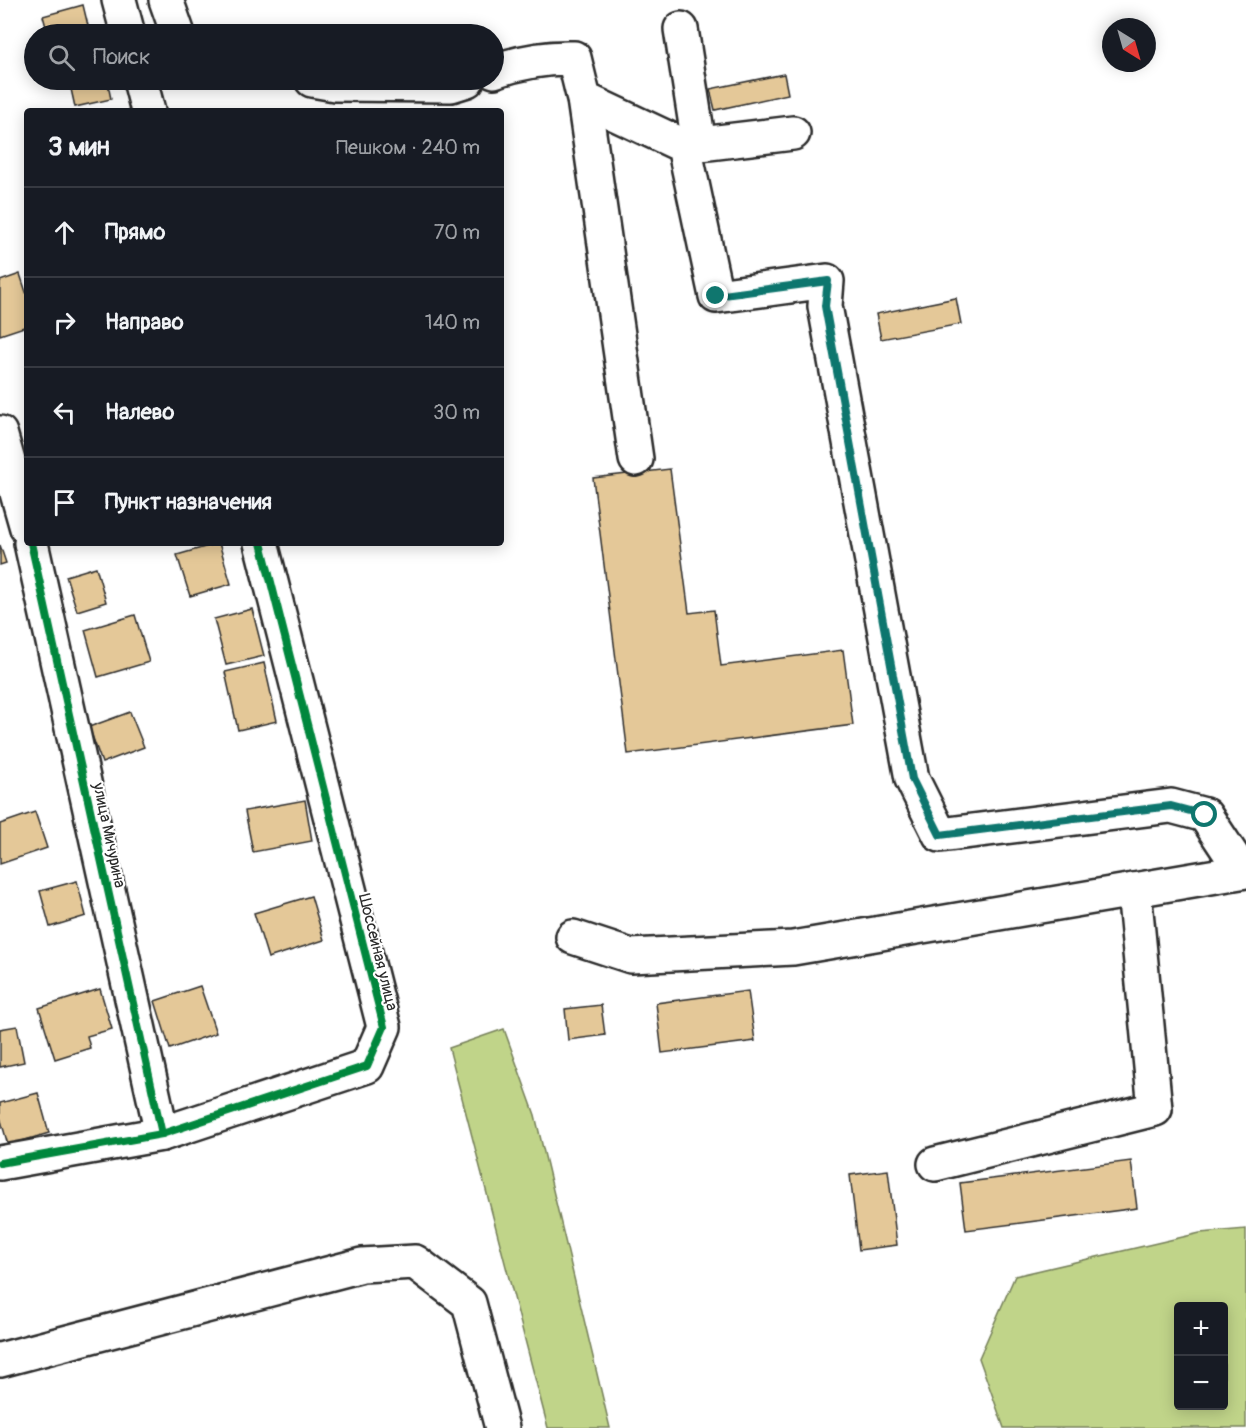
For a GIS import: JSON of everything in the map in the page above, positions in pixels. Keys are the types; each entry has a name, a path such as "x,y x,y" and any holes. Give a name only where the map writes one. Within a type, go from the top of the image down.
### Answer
{"street":[{"path":"119,0 125,24"},
{"path":"166,0 174,24"},
{"path":"573,937 631,956 793,948 1244,871 1205,815 1171,806 940,835 912,779 825,306 828,281 716,296 691,145 681,29"},
{"path":"504,68 555,57 574,58 584,99 636,459"},
{"path":"143,90 147,108"},
{"path":"584,99 691,145 793,133"},
{"path":"0,433 24,517"},
{"name":"улица Мичурина","path":"33,546 162,1134"},
{"name":"Шоссейная улица","path":"0,1163 162,1134 367,1066 384,1027 262,546"},
{"path":"934,1164 1155,1109 1134,890"},
{"path":"0,1360 362,1265 415,1262 469,1303 502,1428"}],"green space":[{"path":"504,1029 535,1115 610,1428 548,1428 449,1048"},
{"path":"1246,1229 1246,1428 1004,1428 979,1358 1015,1276 1200,1233"}],"building":[{"path":"83,5 88,24 45,24 43,16"},
{"path":"784,74 788,94 715,110 710,89"},
{"path":"71,90 109,90 111,99 75,107"},
{"path":"20,274 24,286 24,327 0,335 0,281"},
{"path":"956,298 961,324 881,339 876,314"},
{"path":"670,469 689,613 714,610 721,666 843,650 853,725 628,754 593,478"},
{"path":"0,545 6,563 0,565"},
{"path":"208,546 220,546 231,584 190,596 177,555"},
{"path":"96,567 106,602 77,611 66,576"},
{"path":"252,609 264,656 226,665 214,619"},
{"path":"135,615 149,662 98,677 85,630"},
{"path":"264,663 277,721 238,730 225,672"},
{"path":"130,712 144,747 102,763 89,727"},
{"path":"305,800 312,841 253,852 245,811"},
{"path":"35,812 47,848 0,864 0,824"},
{"path":"77,881 86,916 50,927 40,891"},
{"path":"311,896 324,940 268,958 254,913"},
{"path":"200,986 216,1033 170,1049 155,1001"},
{"path":"100,989 112,1029 87,1036 90,1048 55,1059 39,1008"},
{"path":"748,991 755,1041 662,1053 656,1003"},
{"path":"601,1005 605,1035 568,1040 565,1009"},
{"path":"17,1026 24,1062 0,1067 0,1029"},
{"path":"38,1093 49,1133 8,1145 0,1117 0,1103"},
{"path":"1131,1161 1137,1208 966,1230 960,1183"},
{"path":"888,1170 897,1245 859,1250 850,1175"}],"cycle path":[{"path":"32,546 162,1134"},
{"path":"0,1163 162,1134 367,1066 384,1027 262,546"}],"route":[{"path":"716,296 828,281 825,306 912,779 940,835 1171,806 1205,815"}]}
